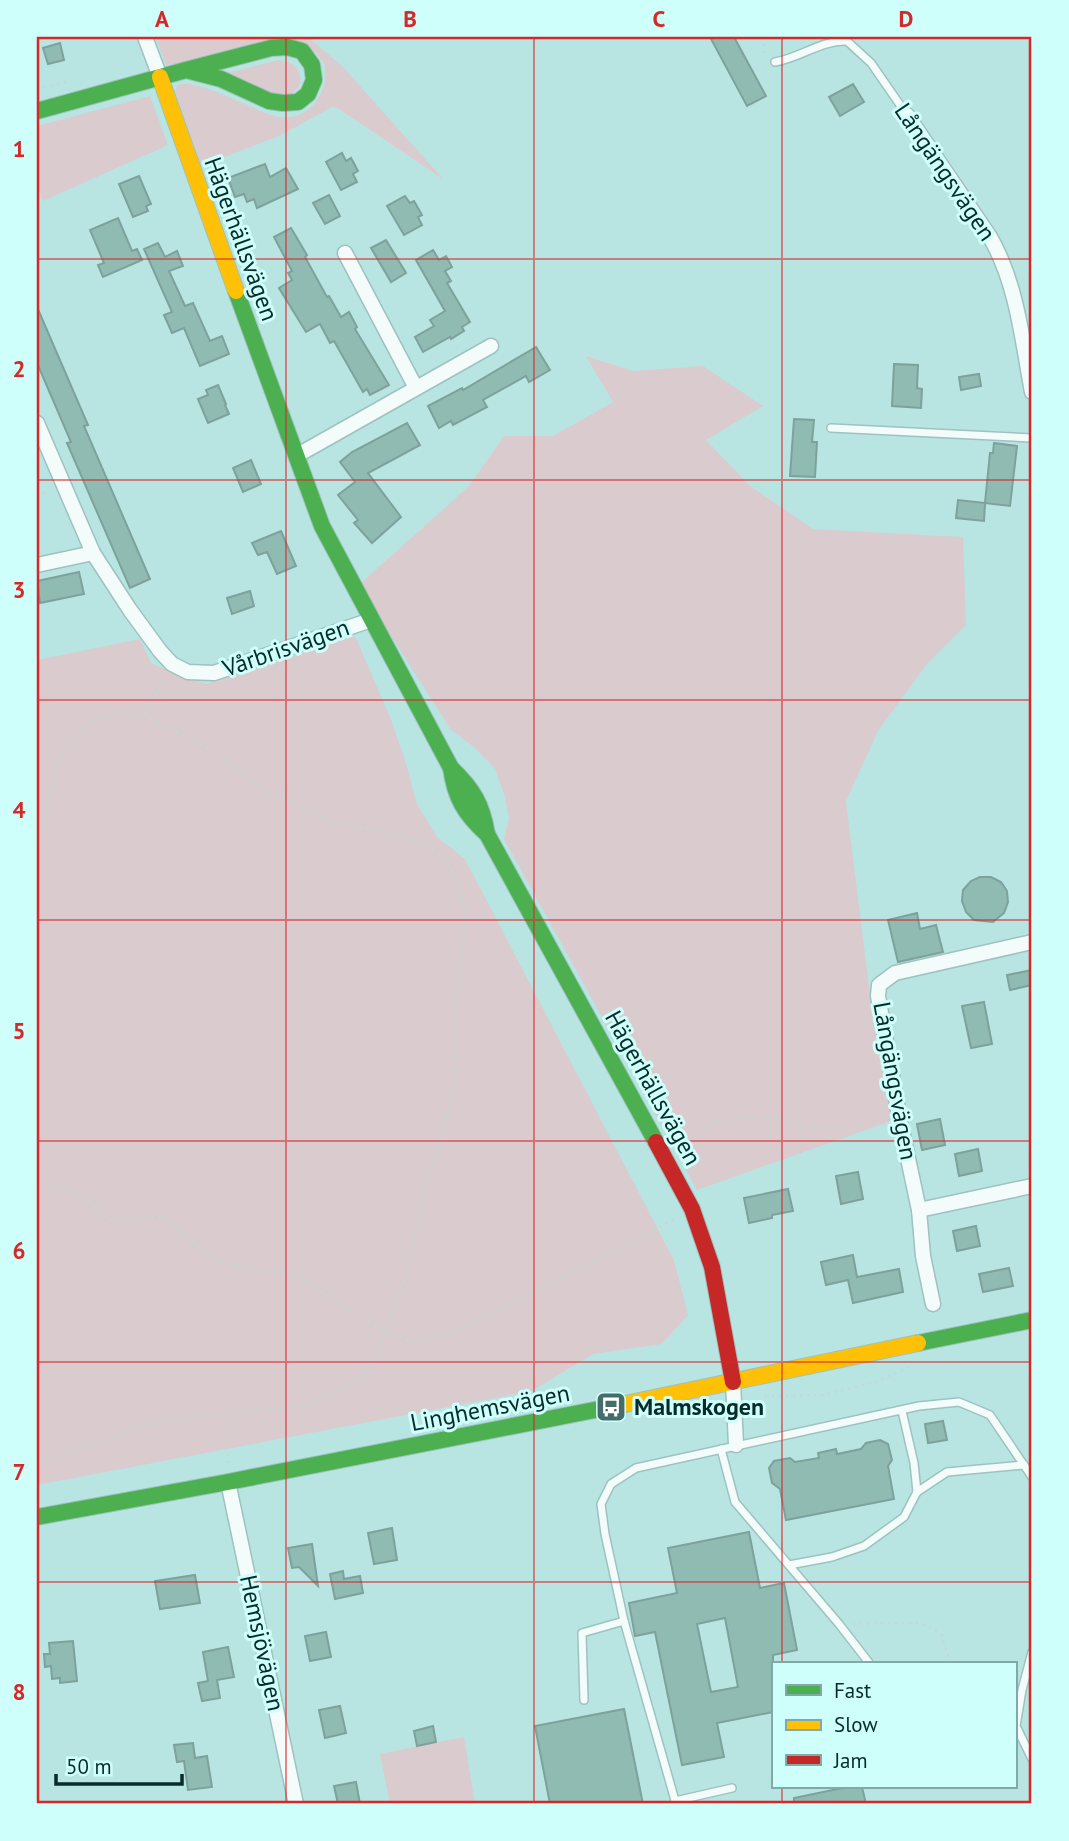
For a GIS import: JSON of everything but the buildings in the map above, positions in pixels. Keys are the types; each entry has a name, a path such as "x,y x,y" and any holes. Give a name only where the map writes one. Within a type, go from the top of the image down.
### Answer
{"street":[{"name":"Hägerhällsvägen","path":"145,37 322,526 451,768 453,790 469,818 487,834 692,1209 712,1267 733,1382"},
{"path":"37,111 160,77 271,48 287,47 302,51 312,65 314,80 308,94 298,102 283,103 269,101 221,79 187,70"},
{"name":"Långängsvägen","path":"906,115 1000,255 1012,290 1032,392"},
{"path":"345,253 416,388"},
{"path":"296,456 491,346"},
{"path":"37,423 93,553 159,651 172,664"},
{"path":"37,565 93,553"},
{"name":"Vårbrisvägen","path":"172,664 188,672 214,673 371,620"},
{"name":"Långängsvägen","path":"933,1304 923,1256 919,1209 900,1122 878,996 879,985 895,973 1032,942"},
{"path":"919,1209 1032,1186"},
{"name":"Linghemsvägen","path":"37,1517 228,1482 1032,1320"},
{"path":"733,1382 736,1445"},
{"name":"Hemsjövägen","path":"228,1482 296,1804"}],"lane":[{"name":"Långängsvägen","path":"775,62 827,43 846,41 871,63 906,115"},
{"path":"831,428 1032,438"},
{"path":"732,1788 676,1803 624,1621 605,1534 601,1504 611,1484 636,1468 919,1406 959,1402 990,1415 1032,1477"},
{"path":"902,1411 914,1463 917,1492"},
{"path":"721,1448 735,1502 868,1662"},
{"path":"789,1565 832,1557 864,1546 904,1517 917,1492 947,1472 1024,1465"},
{"path":"584,1700 582,1633 624,1621"},
{"path":"1032,1652 1016,1726 1017,1734 1032,1759"}],"path":[{"path":"764,37 764,57 769,62 775,62"},
{"path":"146,715 172,664"},
{"path":"37,855 63,751 78,732 96,720 120,713 146,715 217,752 260,788 326,820 404,836 426,846 446,860 461,891 465,915 454,1025 456,1068 451,1101 404,1280 376,1359 340,1391 317,1401 285,1408 150,1424 37,1460"},
{"path":"678,1182 687,1151 696,1136 711,1125 731,1119 771,1117 802,1126 849,1130 900,1122"},
{"path":"37,1183 72,1190 108,1218 128,1221 159,1217 171,1222 188,1238 218,1258 245,1267 281,1271 297,1276 387,1332 413,1340 446,1335 692,1209"},
{"path":"228,1482 229,1413"},
{"path":"839,1624 920,1623 941,1634 950,1662"}],"shaded area":[{"path":"156,37 308,37 343,67 443,179 334,106 279,136 201,166 175,91 177,86 196,85 287,118 303,113 315,103 323,89 325,65 315,52 166,65"},
{"path":"279,60 289,63 300,74 298,87 287,95 275,95 226,73"},
{"path":"150,96 168,145 43,201 37,186 37,126"},
{"path":"586,356 633,371 703,366 763,406 706,440 749,485 813,529 963,537 966,625 927,664 878,731 846,801 869,987 894,1120 697,1190 504,839 509,818 495,769 474,747 451,730 360,584 469,486 504,436 553,436 613,402"},
{"path":"355,636 390,717 417,804 437,837 465,859 674,1260 688,1315 662,1344 593,1354 532,1391 37,1485 37,660 140,639 151,663 207,684"},
{"path":"464,1737 475,1804 390,1804 380,1754"}],"traffic: fast":[{"path":"37,111 186,70 271,48 287,47 302,51 312,65 314,80 308,94 298,102 283,103 269,101 221,79 186,70"},
{"path":"236,291 322,526 451,768 475,798 487,834"},
{"path":"451,768 462,805 487,834 656,1142"},
{"path":"918,1343 1032,1320"},
{"path":"37,1517 625,1404"}],"traffic: slow":[{"path":"160,77 236,291"},
{"path":"625,1404 918,1343"}],"traffic: jam":[{"path":"656,1142 692,1209 712,1267 733,1382"}],"place":[{"name":"Malmskogen","path":"611,1407"}]}
